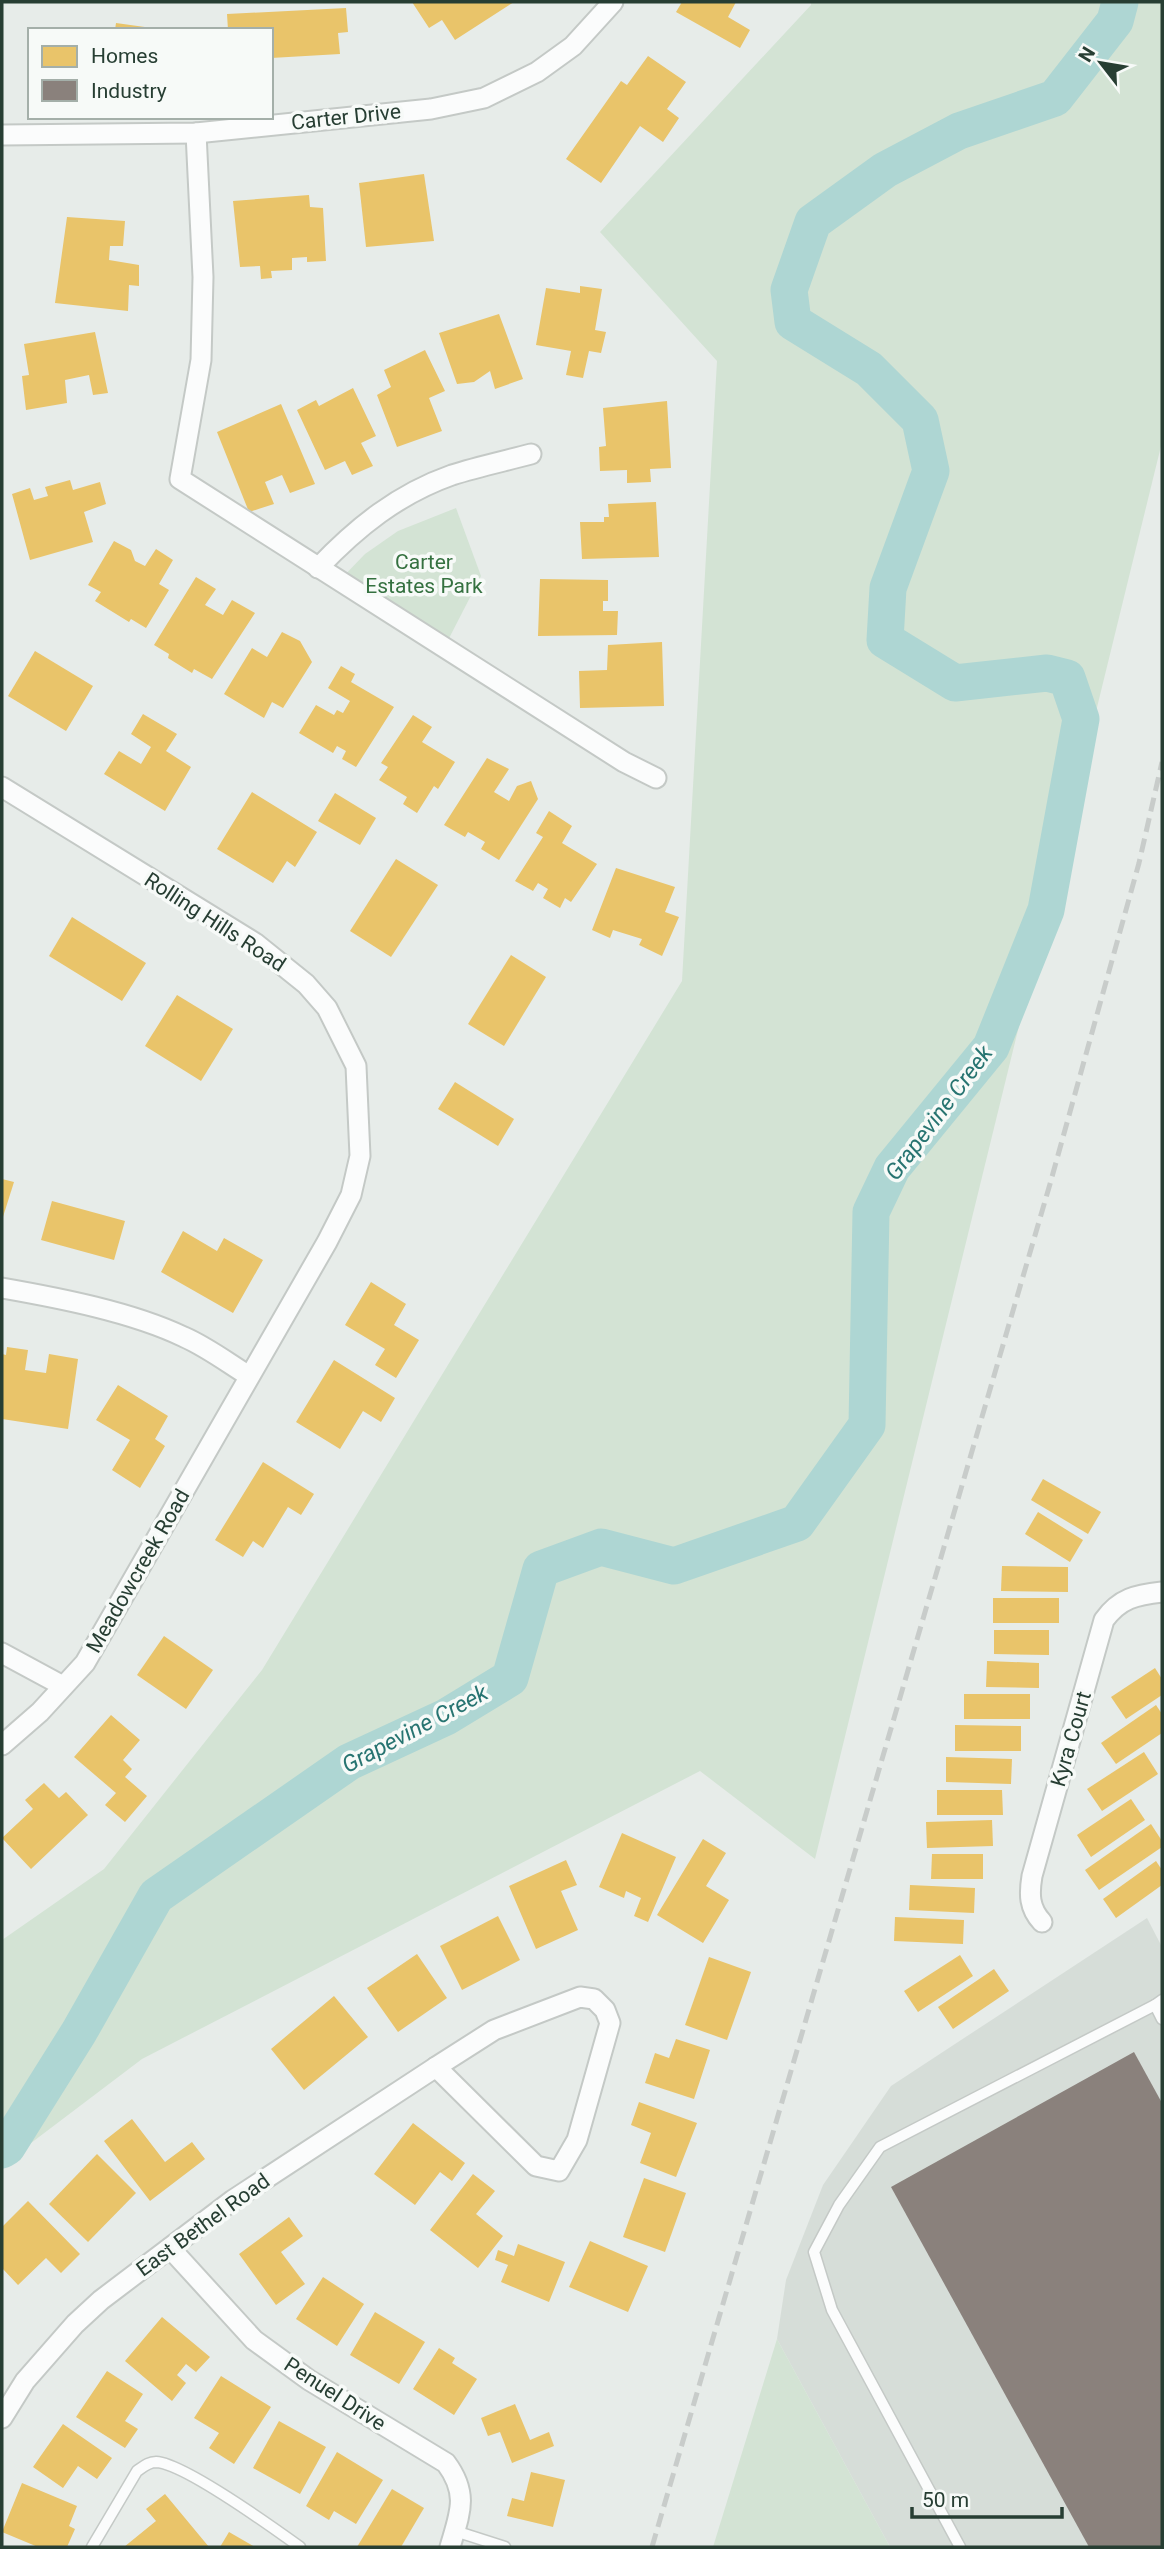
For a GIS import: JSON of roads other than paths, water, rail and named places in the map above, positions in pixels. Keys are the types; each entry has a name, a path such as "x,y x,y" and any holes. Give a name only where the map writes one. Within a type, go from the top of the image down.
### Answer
{"street":[{"name":"Carter Drive","path":"2,135 195,133 431,109 484,98 537,72 564,52 613,2"},
{"path":"195,133 203,277 201,360 180,479 624,762 656,778"},
{"path":"318,568 347,537 372,516 404,496 451,475 531,454"},
{"name":"Rolling Hills Road","path":"2,788 263,950 306,984 327,1008 356,1066 360,1156 351,1195 327,1242 249,1376"},
{"path":"2,1288 94,1307 149,1323 185,1337 249,1376"},
{"name":"Meadowcreek Road","path":"2,1745 40,1713 85,1663 249,1376"},
{"name":"Kyra Court","path":"1042,1922 1031,1903 1032,1876 1104,1620 1122,1601 1132,1596 1162,1592"},
{"path":"2,1653 63,1686"},
{"name":"East Bethel Road","path":"2,2418 25,2381 101,2300 233,2200 436,2067 494,2030 580,1997 594,1999 605,2010 610,2023 577,2140 559,2171 536,2166 436,2067"},
{"name":"Penuel Drive","path":"170,2248 254,2340 309,2380 446,2463 458,2479 462,2506 452,2539"}],"lane":[{"path":"960,2547 832,2310 814,2252 839,2205 880,2147 1158,2003 1162,2019"},
{"path":"92,2547 137,2471 148,2463 156,2462 200,2481 300,2547"},
{"path":"452,2539 505,2547"}],"waterway":[{"name":"Grapevine Creek","path":"2,2150 7,2147 79,2032 156,1896 349,1762 446,1717 510,1678 541,1569 601,1547 674,1566 797,1523 867,1425 871,1212 892,1168 991,1047 1046,910 1081,719 1067,678 1047,673 955,683 885,640 888,588 931,471 920,420 869,369 793,322 789,290 813,222 885,170 959,131 1055,98 1115,21 1120,2"}],"railway":[{"path":"652,2547 1050,1184 1139,863 1162,762"}],"park label":[{"name":"Carter Estates Park","path":"424,574"}]}
